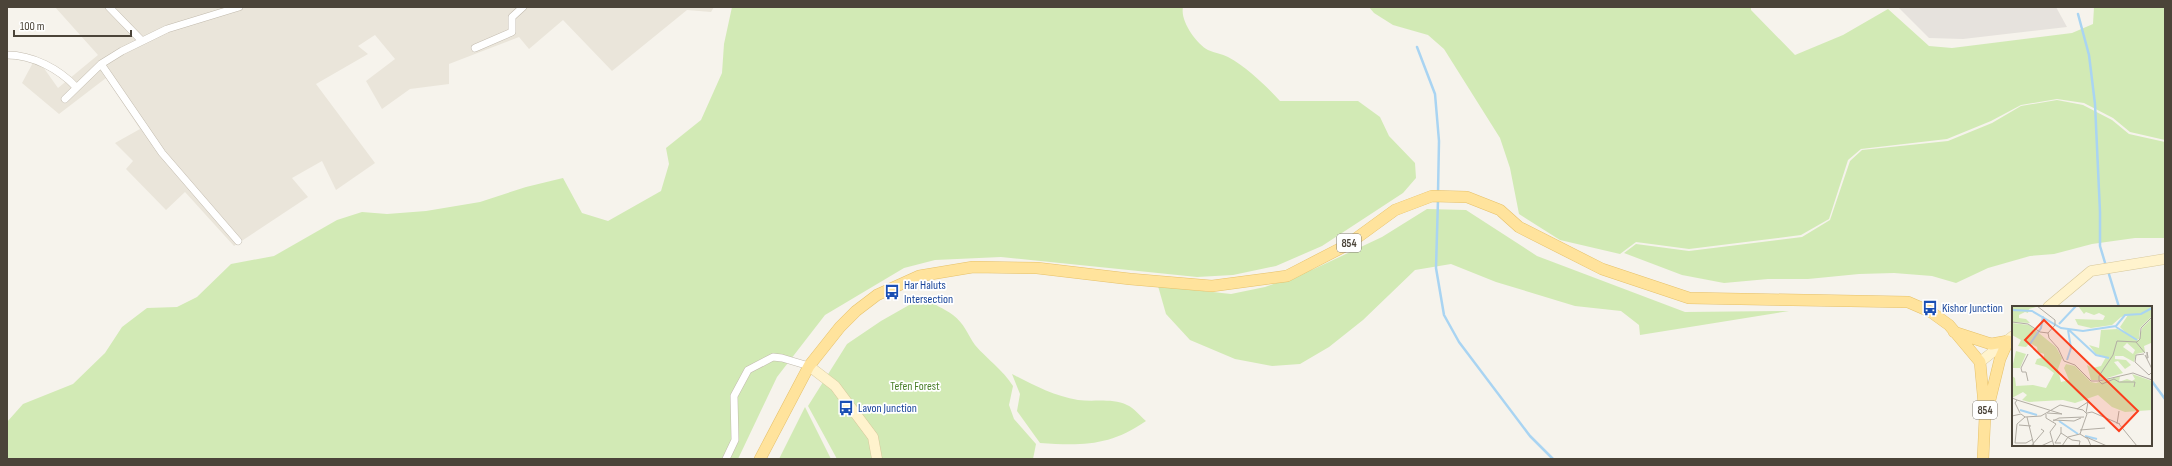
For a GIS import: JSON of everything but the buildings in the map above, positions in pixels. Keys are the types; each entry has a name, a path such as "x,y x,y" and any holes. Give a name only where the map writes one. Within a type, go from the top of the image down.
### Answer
{"main road":[{"name":"854","path":"760,459 809,366 840,327 856,311 877,295 919,276 973,267 1037,268 1130,279 1212,286 1287,276 1347,245 1395,210 1432,196 1467,197 1500,210 1518,227 1602,269 1689,298 1908,302 1931,312 1954,332 1980,362 1985,401 1982,459"},
{"path":"2049,306 2091,271 2165,259"},
{"path":"1954,332 1991,344 2010,339"},
{"path":"1980,362 2010,339"},
{"path":"1985,420 2000,359 2010,339"},
{"path":"809,366 835,386 873,437 876,459"}],"street":[{"path":"109,7 142,41"},
{"path":"65,99 100,64 142,41 167,30 239,7"},
{"path":"475,48 512,32 512,17 523,7"},
{"path":"7,55 25,57 49,66 76,87"},
{"path":"100,64 162,153 238,241"},
{"path":"726,459 735,440 734,396 748,370 773,357 782,358 809,366"}],"shaded area":[{"path":"55,7 714,7 711,12 687,10 612,71 563,20 529,49 519,37 449,64 449,84 410,89 382,109 366,81 395,59 375,35 358,46 368,54 316,84 375,163 336,190 322,161 292,178 308,197 234,246 185,192 166,210 126,169 133,161 115,143 140,129 106,78 59,114 22,83 36,57 58,88 98,55"},
{"path":"1898,7 2056,7 2067,27 1963,39 1929,38"}],"green space":[{"path":"732,7 1183,7 1186,25 1203,47 1228,57 1242,66 1280,101 1358,101 1380,117 1389,136 1415,163 1416,178 1403,193 1322,246 1276,266 1233,275 1197,277 1001,257 935,260 904,268 825,315 777,377 738,459 7,459 7,422 23,404 73,384 105,353 122,327 147,308 177,307 197,297 231,264 274,256 337,220 362,212 387,214 426,211 480,202 526,187 563,178 582,213 608,221 661,191 669,164 666,148 701,120 722,73 724,44"},
{"path":"1369,7 1751,7 1751,10 1795,55 1843,35 1888,9 1929,46 1952,48 2072,33 2093,24 2094,7 2165,7 2165,140 2130,132 2113,118 2084,103 2057,99 2021,105 1991,121 1947,139 1861,149 1848,160 1829,219 1801,235 1689,249 1636,242 1620,254 1560,240 1519,214 1510,168 1500,138 1444,49 1428,35 1393,25 1374,13"},
{"path":"2057,100 2083,105 2112,120 2129,134 2165,142 2165,238 2135,238 2092,244 2054,254 2030,256 1988,268 1956,283 1932,276 1894,273 1859,274 1808,279 1768,279 1724,283 1682,275 1624,253 1636,244 1689,251 1802,237 1830,220 1850,161 1862,150 1948,141 1992,123 2021,106"},
{"path":"1427,209 1466,210 1537,256 1685,312 1789,311 1640,335 1639,325 1621,311 1575,306 1496,282 1451,264 1415,270 1363,320 1329,347 1300,364 1272,366 1235,359 1190,340 1166,314 1158,286 1231,294 1265,287 1314,269 1382,237"},
{"name":"Tefen Forest","path":"925,296 957,318 975,345 1005,375 1013,386 1009,405 1014,419 1036,444 1033,459 837,459 808,406 847,344 881,321"},
{"path":"1012,374 1044,390 1061,396 1084,401 1109,401 1127,405 1146,421 1133,429 1108,440 1083,444 1040,443 1017,411 1020,394"},
{"path":"805,407 831,459 779,459"}],"waterway":[{"path":"2078,14 2089,55 2095,104 2100,246 2106,266"},
{"path":"1417,47 1435,94 1439,141 1438,193"},
{"path":"1438,200 1436,268 1444,315 1459,342 1530,436 1553,459"},
{"path":"2108,271 2119,306"},
{"path":"2152,381 2165,399"}],"place":[{"name":"Har Haluts Intersection","path":"892,292"},
{"name":"Kishor Junction","path":"1930,308"},
{"name":"Lavon Junction","path":"846,408"}]}
